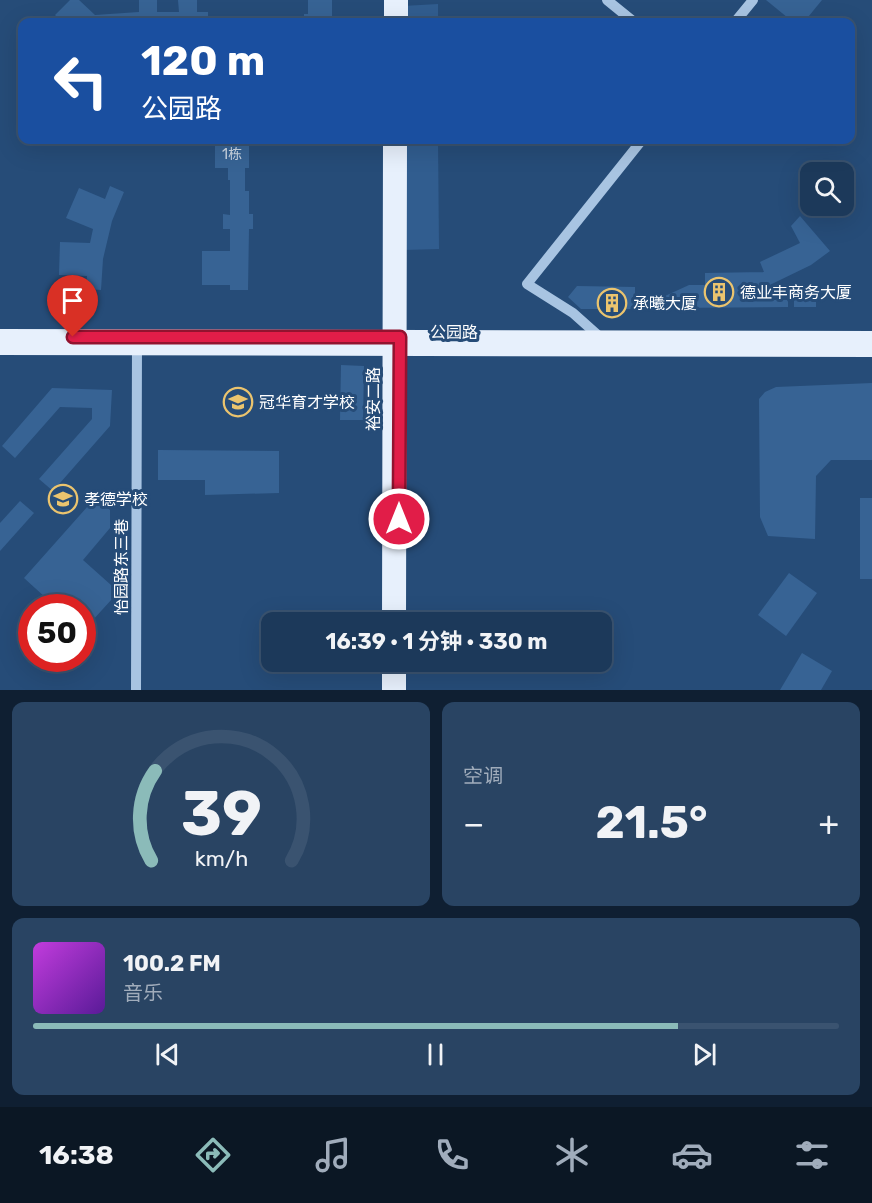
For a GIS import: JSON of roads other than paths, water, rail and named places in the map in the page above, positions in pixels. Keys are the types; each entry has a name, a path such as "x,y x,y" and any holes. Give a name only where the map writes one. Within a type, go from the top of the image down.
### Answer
{"main road":[{"path":"391,0 391,18"},
{"path":"400,0 400,18"},
{"name":"裕安二路","path":"390,144 399,612"},
{"name":"裕安二路","path":"389,612 400,144"},
{"name":"公园路","path":"0,336 137,342 395,343 872,350"},
{"name":"公园路","path":"395,343 601,338 872,338"},
{"name":"公园路","path":"0,348 137,342"},
{"path":"389,672 389,690"},
{"path":"399,672 399,690"}],"street":[{"path":"607,0 629,18"},
{"path":"738,18 753,0"},
{"path":"601,338 573,313 527,284 639,144"},
{"name":"怡园路东三巷","path":"136,690 137,342"}],"place":[{"name":"德业丰商务大厦","path":"719,292"},
{"name":"承曦大厦","path":"612,303"},
{"name":"冠华育才学校","path":"238,402"},
{"name":"孝德学校","path":"63,499"}]}
